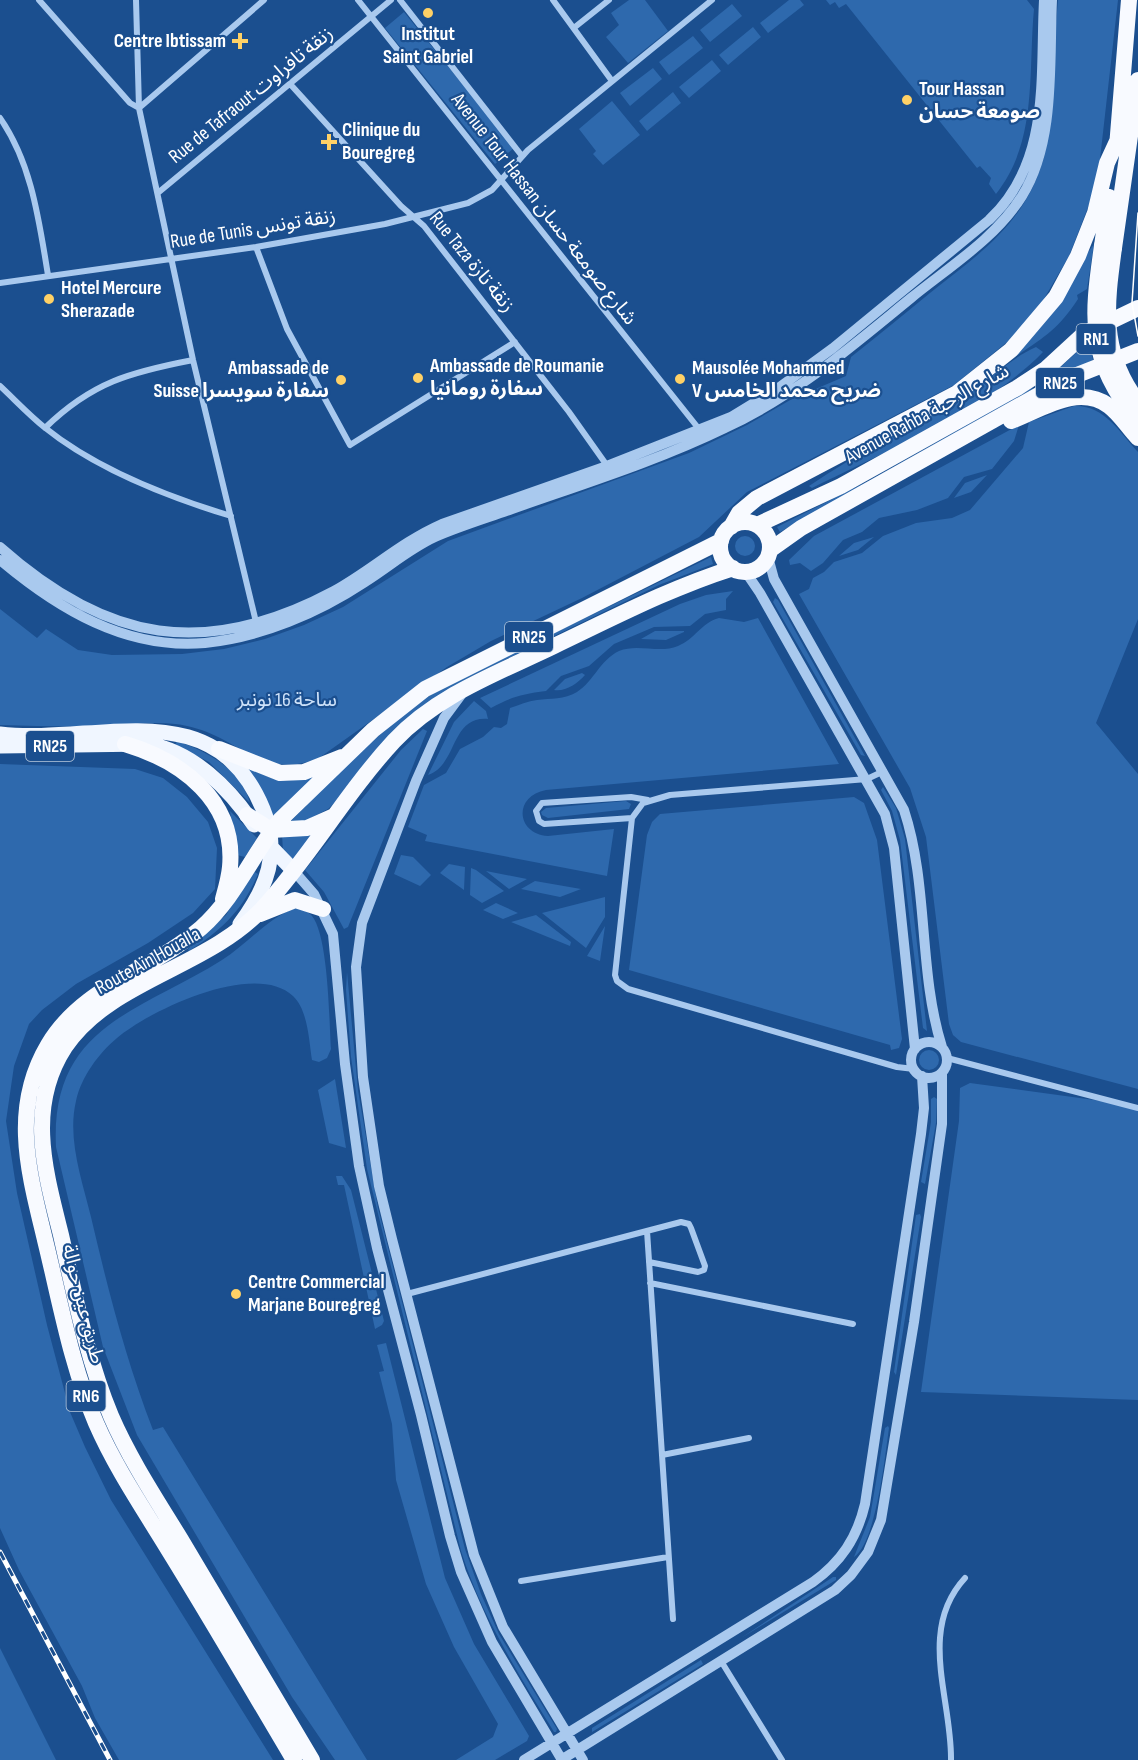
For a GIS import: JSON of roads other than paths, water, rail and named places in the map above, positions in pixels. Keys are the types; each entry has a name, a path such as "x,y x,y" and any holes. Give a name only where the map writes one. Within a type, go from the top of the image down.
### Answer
{"highway":[{"name":"RN1","path":"1129,0 1108,247 1107,302 1109,336 1119,369 1138,402"},
{"name":"RN1","path":"1138,80 1119,213 1094,304 1095,337 1111,383 1138,422"},
{"path":"731,527 739,513 757,498 957,393 1011,350 1056,297 1078,256 1095,213 1107,163 1119,137"},
{"name":"Avenue Rahba شارع الرحبة","path":"757,525 841,486 1017,388 1046,369 1084,334 1138,308"},
{"name":"Avenue Rahba شارع الرحبة","path":"769,554 806,525 1067,379 1138,351"},
{"path":"986,425 1008,422 1048,405 1083,397 1108,405 1138,438"},
{"name":"RN25","path":"269,840 351,753 398,708 439,681 721,541 731,527 743,522 757,525"},
{"path":"757,525 767,535 769,554"},
{"path":"721,541 723,556 739,570"},
{"name":"RN25","path":"294,871 374,765 406,729 436,705 470,686 661,594 739,570 756,569 769,554"},
{"path":"125,744 158,756 187,773 199,783 218,808 229,837 231,853 230,869 221,907"},
{"name":"RN25","path":"219,749 268,770 292,774 316,769 351,753"},
{"name":"RN25","path":"269,840 307,828 337,814"},
{"name":"RN25","path":"247,815 269,840"},
{"name":"Route Aïn Houalla","path":"85,1002 199,930 221,907 269,840"},
{"name":"Route Aïn Houalla","path":"45,1173 40,1135 41,1116 50,1078 67,1044 79,1030 109,1005 219,945 256,915 294,871"},
{"path":"256,915 296,900 323,909"},
{"name":"طريق عين حوالة","path":"85,1002 64,1022 40,1059 30,1086 24,1129 29,1172 78,1371 108,1448 294,1760"},
{"name":"طريق عين حوالة","path":"45,1173 89,1352 113,1421 312,1760"}],"main road":[{"name":"RN25","path":"0,734 153,731 188,736 219,749 248,780 269,840 294,871"},
{"name":"RN25","path":"0,746 125,744 162,746 182,754 216,781 247,815"},
{"path":"219,945 239,925 255,901 266,875 269,840"}],"street":[{"path":"39,0 130,103 139,108"},
{"path":"136,0 139,108 159,192 193,360 256,622"},
{"path":"139,108 264,0"},
{"name":"Avenue Tour Hassan شارع صومعة حسان","path":"358,0 703,434"},
{"name":"Rue de Tafraout زنقة تافراوت","path":"159,192 391,0"},
{"name":"Avenue Tour Hassan شارع صومعة حسان","path":"400,0 452,63 522,156"},
{"path":"553,0 575,27 612,81"},
{"path":"575,27 609,0"},
{"name":"Rue de Tunis زنقة تونس","path":"0,283 256,247 415,218 482,197 492,190 522,156 712,0"},
{"path":"836,353 989,220 1017,188 1029,162 1036,133 1044,0"},
{"path":"0,560 50,599 108,629 143,639 204,643 246,635 305,615 352,590 408,552 434,538 703,434 782,397 987,236 1006,218 1024,193 1037,166 1044,135 1052,0"},
{"name":"Rue Taza زنقة تازة","path":"291,85 401,206 415,218 598,449 609,470"},
{"path":"0,118 13,138 25,165 48,275"},
{"path":"256,247 272,295 294,345 350,445 515,342"},
{"path":"45,428 64,410 106,382 152,368 193,360"},
{"path":"0,386 45,428 102,464 154,489 231,516"},
{"path":"0,547 76,603 129,625 184,634 220,631 303,606 333,591 402,544 429,530 609,470"},
{"path":"294,871 323,909 336,949 345,1064 367,1206 450,1536 464,1581 492,1642 562,1760 829,1594 851,1575 868,1552 881,1520 901,1402 942,1124 944,1052 932,1006 909,826 897,795 884,771 774,579 769,554"},
{"path":"524,1760 813,1582 836,1563 851,1543 861,1520 923,1121 918,1073 912,1059 915,1049 894,848 885,814 867,779 760,593 739,570"},
{"path":"470,686 444,718 416,781 368,902 358,945 358,1022 370,1131 380,1185 467,1530 483,1580 516,1650 583,1760"},
{"path":"884,771 867,779 670,795 648,800 639,806 632,818 614,968 617,981 622,986 918,1073 935,1077 942,1073"},
{"path":"632,818 544,824 536,817 536,811 542,803 631,797 648,800"},
{"path":"915,1049 930,1042 944,1052 1138,1108"},
{"path":"912,1199 931,1202"},
{"path":"407,1294 681,1222 689,1224 705,1266 704,1270 698,1272 649,1262"},
{"path":"647,1231 673,1619"},
{"path":"650,1283 854,1324"},
{"path":"881,1399 901,1402"},
{"path":"662,1455 749,1438"},
{"path":"521,1581 669,1557"},
{"path":"836,1563 851,1575"},
{"path":"951,1760 940,1629 951,1596 965,1578"},
{"path":"721,1661 782,1760"}],"tram line":[{"path":"1138,213 1132,303 1138,336"}],"railway":[{"path":"0,1552 110,1760"}],"place":[{"name":"Institut Saint Gabriel","path":"428,13"},
{"name":"Centre Ibtissam","path":"240,41"},
{"name":"Tour Hassan صومعة حسان","path":"907,100"},
{"name":"Clinique du Bouregreg","path":"329,142"},
{"name":"Hotel Mercure Sherazade","path":"49,299"},
{"name":"Ambassade de Roumanie سفارة رومانيا","path":"418,378"},
{"name":"Mausolée Mohammed V ضريح محمد الخامس","path":"680,379"},
{"name":"Ambassade de Suisse سفارة سويسرا","path":"341,380"},
{"name":"Centre Commercial Marjane Bouregreg","path":"236,1294"}],"park label":[{"name":"ساحة 16 نونبر","path":"287,700"}]}
